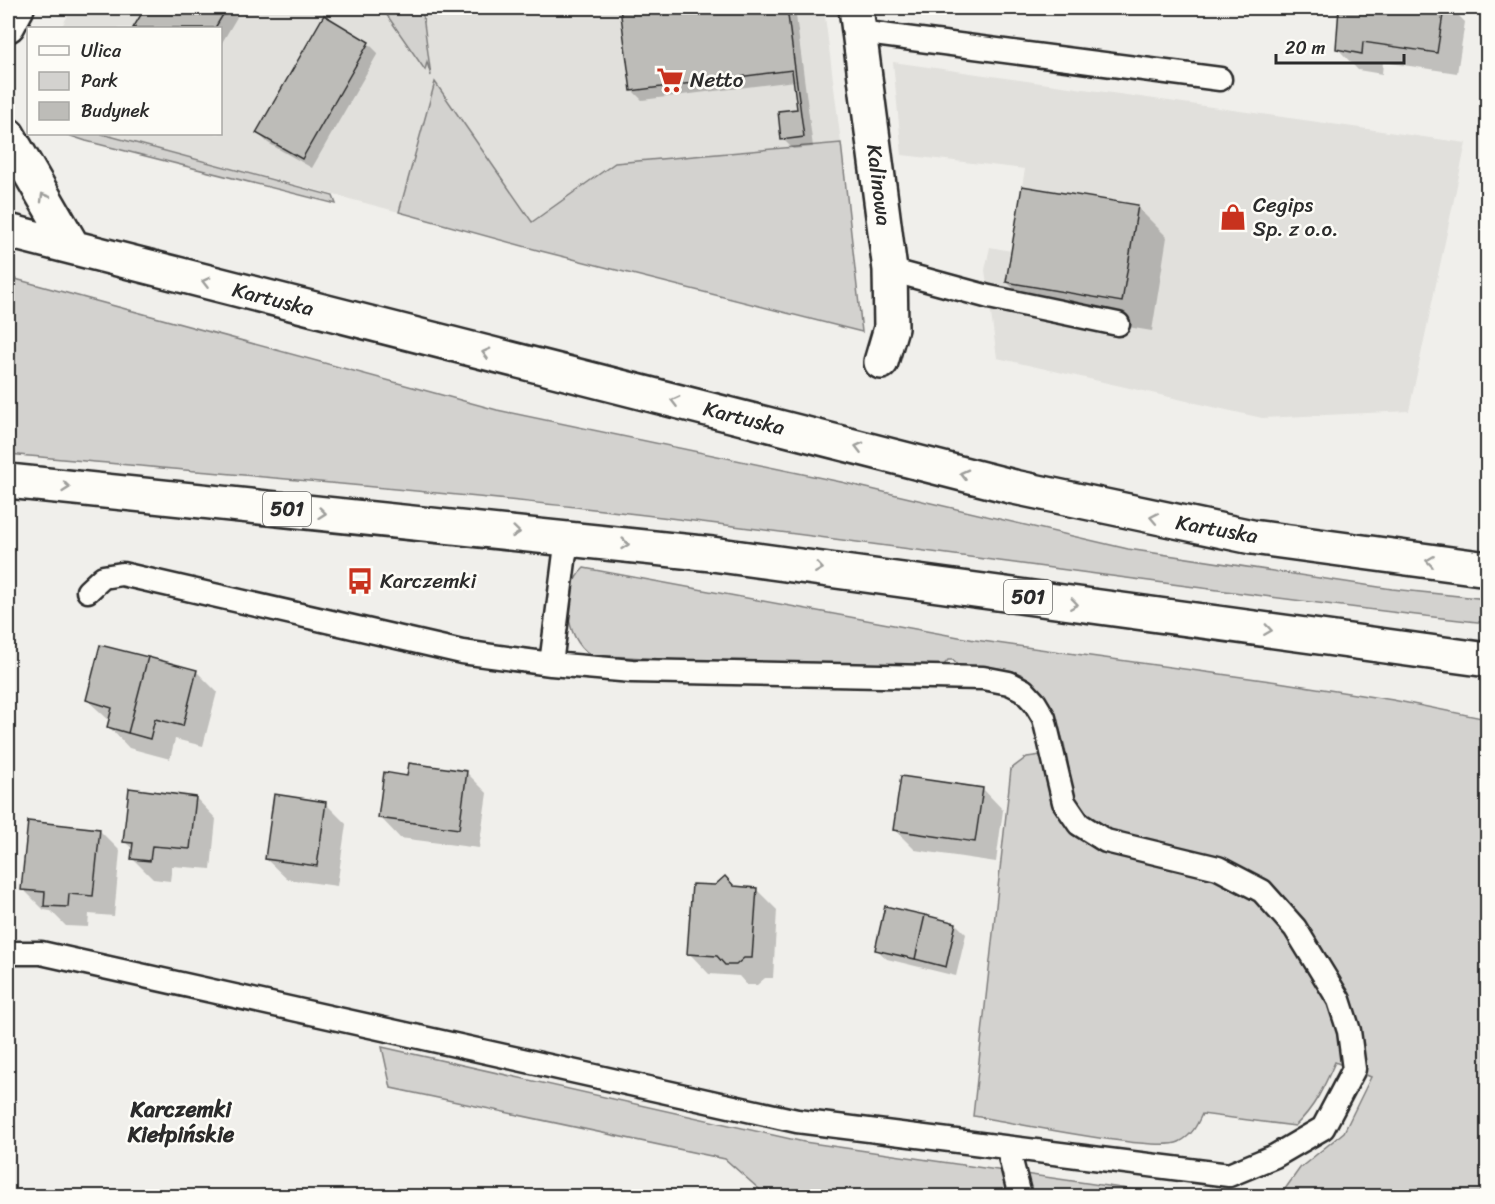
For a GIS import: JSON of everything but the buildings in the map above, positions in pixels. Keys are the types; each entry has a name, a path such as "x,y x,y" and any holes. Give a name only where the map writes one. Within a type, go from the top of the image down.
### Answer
{"main road":[{"path":"8,25 17,8"},
{"name":"Kalinowa","path":"857,20 890,270 891,328 881,362"},
{"path":"8,135 73,248"},
{"name":"Kartuska","path":"8,231 1081,502 1252,537 1488,569"},
{"name":"501","path":"8,481 567,537 712,554 1488,660"}],"lane":[{"path":"857,20 1220,79"},
{"path":"890,270 989,297 1118,324"},
{"path":"551,664 567,537"},
{"path":"8,953 41,953 797,1121 1229,1175 1275,1155 1323,1128 1354,1069 1349,1031 1339,1000 1295,928 1262,891 1218,868 1107,841 1079,824 1064,802 1044,717 1023,690 1009,683 982,678 632,671 551,664 462,652 122,574 104,576 88,591"},
{"path":"1008,1149 1020,1197"}],"shaded area":[{"path":"72,8 824,8 841,143 615,163 532,222 435,83 399,212 106,135 222,135 222,27 62,27"},
{"name":"Cegips Sp. z o.o.","path":"893,62 1466,143 1409,411 1262,418 997,358 985,270 990,247 1011,251 1025,169 902,155"}],"green space":[{"path":"382,8 422,8 431,76 427,62 425,70"},
{"path":"435,82 532,222 615,163 841,143 862,332 541,251 399,212"},
{"path":"68,135 106,135 333,196 336,204"},
{"path":"8,277 497,410 841,482 1128,549 1392,589 1487,599 1487,623 1268,597 611,511 8,454"},
{"path":"584,568 975,640 1278,682 1393,700 1487,719 1487,1196 1280,1196 1300,1168 1344,1132 1371,1077 1335,1062 1314,1104 1295,1126 1202,1114 1187,1137 1179,1142 1165,1144 1113,1140 973,1116 1011,769 1027,757 1041,755 1048,776 1069,773 1060,731 1047,702 1038,689 1029,679 1018,673 996,668 958,666 953,660 948,660 943,666 680,660 591,655 575,637 568,613 571,588 576,577"},
{"path":"382,1047 804,1142 1176,1196 767,1196 725,1159 391,1088"}],"place":[{"name":"Netto","path":"670,80"},
{"name":"Cegips Sp. z o.o.","path":"1233,217"},
{"name":"Karczemki","path":"360,581"}],"district":[{"name":"Karczemki Kiełpińskie","path":"181,1122"}]}
